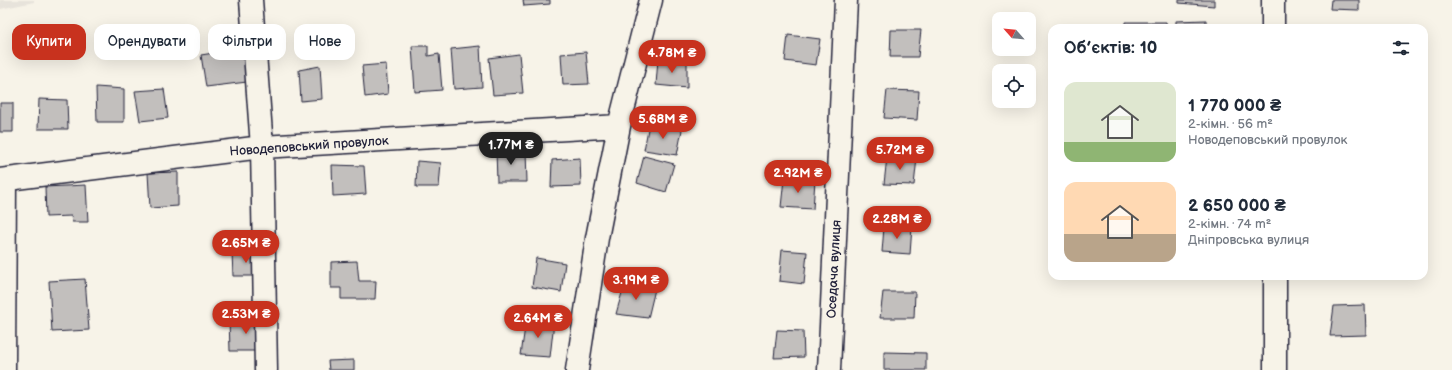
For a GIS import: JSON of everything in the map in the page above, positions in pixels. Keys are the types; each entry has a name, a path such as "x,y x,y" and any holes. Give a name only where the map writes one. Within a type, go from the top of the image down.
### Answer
{"street":[{"path":"251,0 262,146 266,370"},
{"path":"577,370 597,238 619,126 651,0"},
{"name":"Оседача вулиця","path":"828,370 846,0"},
{"path":"1273,0 1273,24"},
{"name":"Новодеповський провулок","path":"2,180 262,146 619,126"},
{"path":"2,180 4,370"},
{"path":"1275,280 1275,370"}],"shaded area":[{"path":"0,0 34,0 34,2 0,9"}],"building":[{"path":"523,0 550,0 550,4 524,6"},
{"path":"1179,0 1214,0 1214,6 1179,3"},
{"path":"1331,0 1359,0 1359,10 1330,9"},
{"path":"1206,20 1206,24 1176,24 1176,21"},
{"path":"1125,22 1166,22 1166,24 1125,24"},
{"path":"891,30 921,30 918,57 890,57"},
{"path":"788,35 820,39 816,65 785,61"},
{"path":"412,46 428,46 428,56 439,54 442,90 415,92"},
{"path":"480,46 482,87 454,89 451,49"},
{"path":"586,52 589,84 563,85 561,54"},
{"path":"208,54 208,60 246,60 247,82 206,87 201,55"},
{"path":"519,54 523,93 493,95 489,58"},
{"path":"658,59 687,62 687,88 656,85"},
{"path":"386,64 388,94 365,97 362,66"},
{"path":"320,66 322,99 301,101 299,70"},
{"path":"96,87 124,89 124,122 97,122"},
{"path":"164,89 168,118 140,121 135,91"},
{"path":"887,90 919,91 917,120 884,118"},
{"path":"39,99 67,100 68,129 38,129"},
{"path":"0,103 13,103 13,132 0,132"},
{"path":"649,124 682,130 677,155 644,150"},
{"path":"496,150 526,151 527,182 497,182"},
{"path":"644,156 674,164 666,192 637,183"},
{"path":"887,157 917,158 914,185 884,184"},
{"path":"580,158 581,186 551,187 552,160"},
{"path":"417,161 441,163 439,187 416,187"},
{"path":"332,165 364,166 366,194 333,196"},
{"path":"178,172 178,206 150,208 148,173"},
{"path":"784,179 815,180 813,209 781,207"},
{"path":"86,185 88,222 72,222 71,216 46,217 45,187"},
{"path":"884,227 912,227 910,254 882,252"},
{"path":"782,250 807,252 804,284 779,281"},
{"path":"232,252 259,252 260,276 233,276"},
{"path":"536,258 565,263 561,292 532,287"},
{"path":"357,261 359,281 376,281 375,299 341,299 341,288 331,288 331,262"},
{"path":"85,279 89,330 52,332 49,281"},
{"path":"625,282 655,289 648,318 616,314"},
{"path":"883,292 915,292 914,318 880,318"},
{"path":"1365,305 1366,335 1330,336 1334,306"},
{"path":"229,319 262,319 263,351 230,351"},
{"path":"526,320 554,322 550,357 521,355"},
{"path":"777,330 803,331 804,357 774,358"},
{"path":"884,352 926,353 926,370 884,370"},
{"path":"354,360 354,370 329,370 328,361"}]}
